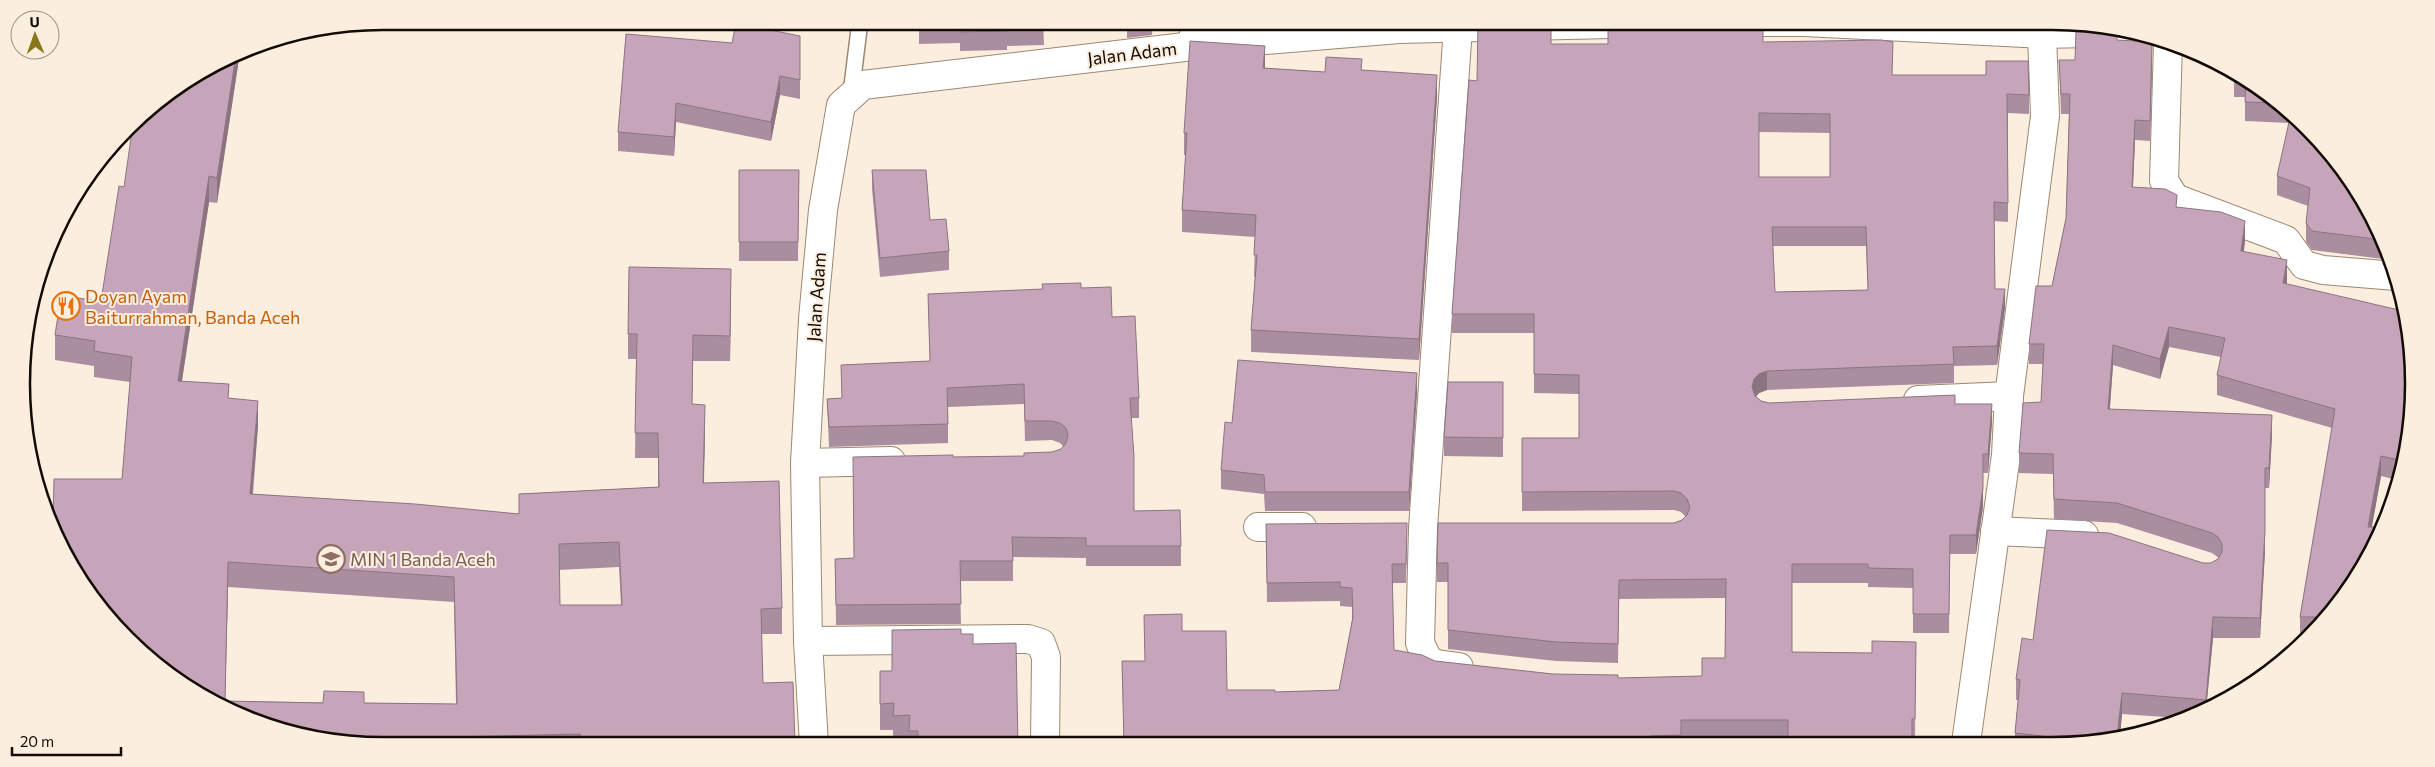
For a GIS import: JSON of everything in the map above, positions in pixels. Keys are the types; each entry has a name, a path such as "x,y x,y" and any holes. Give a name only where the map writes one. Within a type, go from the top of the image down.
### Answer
{"street":[{"name":"Jalan Adam","path":"814,737 808,640 805,463 813,319 822,210 841,105 863,85 1194,33 1348,30"},
{"path":"1458,30 1423,528 1420,643 1423,653 1428,660 1437,664 1486,670"},
{"path":"1963,30 2042,34 2096,33"},
{"path":"1967,737 2006,455 2009,396 2045,116 2042,34"},
{"path":"2168,50 2164,181 2168,190 2175,198 2286,240 2304,266 2323,270 2388,275"},
{"path":"1405,375 1435,377"},
{"path":"1893,401 2009,396"},
{"path":"805,463 914,460"},
{"path":"1258,527 1326,528"},
{"path":"1394,528 1452,528"},
{"path":"1996,531 2106,537"},
{"path":"808,640 1028,639 1041,643 1046,657 1045,737"}],"lane":[{"path":"851,94 859,30"}],"building":[{"path":"735,30 770,30 800,36 800,80 780,76 771,122 676,103 674,137 618,132 626,34 732,43"},
{"path":"960,30 1007,31 960,32"},
{"path":"1478,30 1551,30 1551,44 1608,44 1608,30 1763,30 1763,42 1882,40 1893,42 1892,75 1986,75 1986,61 2028,61 2029,95 2007,94 2008,203 1994,202 1995,289 2005,289 1997,346 1953,347 1954,364 1767,371 1759,374 1754,379 1752,387 1755,396 1761,401 1769,403 1955,395 1955,404 1992,404 1988,454 1983,454 1983,488 1976,535 1950,535 1949,614 1913,614 1913,569 1868,568 1868,564 1792,564 1792,652 1872,653 1872,641 1916,642 1915,719 1912,719 1912,737 1788,737 1788,720 1681,720 1681,735 1650,737 1124,737 1122,661 1145,661 1144,615 1182,614 1182,631 1226,631 1227,690 1275,690 1275,692 1339,690 1353,617 1352,588 1340,587 1340,582 1267,583 1266,524 1407,523 1406,564 1392,564 1394,650 1422,655 1435,661 1553,674 1618,675 1618,678 1702,676 1702,658 1725,658 1726,579 1619,580 1618,644 1556,642 1448,630 1448,563 1437,563 1438,523 1674,523 1682,520 1687,515 1690,507 1687,499 1681,493 1674,491 1522,492 1522,438 1579,438 1579,375 1534,374 1534,314 1452,314 1469,80 1477,81","holes":["1759,113 1830,114 1830,177 1759,177","1772,227 1866,227 1868,290 1775,292"]},
{"path":"2076,31 2098,33 2117,36 2117,40 2140,41 2152,45 2150,121 2135,120 2132,187 2165,189 2177,195 2176,207 2221,212 2245,221 2241,251 2287,260 2283,283 2397,309 2402,337 2405,384 2402,430 2396,459 2381,456 2368,527 2375,527 2369,540 2345,580 2317,617 2300,617 2335,409 2217,375 2225,338 2169,327 2160,359 2113,345 2108,409 2272,415 2269,468 2265,468 2265,531 2260,618 2213,617 2206,700 2122,693 2118,730 2098,734 2051,737 2015,733 2020,680 2016,679 2022,638 2033,640 2047,530 2109,533 2203,563 2211,563 2218,559 2222,552 2222,544 2218,537 2212,533 2117,503 2054,499 2053,454 2019,453 2023,403 2041,402 2044,344 2029,344 2036,286 2052,286 2066,218 2070,94 2061,94 2059,60 2075,60"},
{"path":"1190,41 1265,46 1263,68 1325,72 1326,57 1362,59 1361,70 1437,75 1419,339 1251,330 1257,255 1254,255 1256,215 1182,210 1187,133 1184,133"},
{"path":"235,63 217,178 209,176 178,381 229,384 228,398 258,401 250,494 415,504 519,514 519,494 659,487 658,433 635,433 637,334 628,334 629,267 731,269 730,336 693,335 692,404 705,405 703,483 779,481 782,608 761,609 763,683 793,682 795,737 580,737 580,734 454,737 360,736 337,734 292,725 227,701 323,703 324,691 364,692 364,703 457,704 454,577 228,562 225,700 168,664 118,617 103,599 77,560 66,540 53,509 54,479 122,479 132,357 94,351 95,341 55,335 61,296 101,301 119,186 124,187 131,137 168,103 207,77","holes":["619,542 622,605 560,605 559,544"]},
{"path":"2246,88 2266,103 2245,102"},
{"path":"2289,122 2332,168 2358,207 2374,239 2312,231 2306,223 2310,188 2277,176"},
{"path":"739,170 799,170 798,242 739,242"},
{"path":"872,170 926,170 930,220 946,219 949,251 880,258"},
{"path":"1081,283 1081,288 1111,287 1112,317 1135,316 1139,398 1130,398 1134,457 1134,511 1180,510 1181,546 1086,546 1086,538 1012,537 1013,561 960,561 961,604 836,605 835,559 854,558 853,457 1024,456 1024,453 1052,452 1061,449 1066,443 1068,435 1066,428 1060,423 1052,421 1025,421 1024,384 947,388 948,424 829,427 827,399 842,398 841,365 930,361 928,294 1043,289 1042,284"},
{"path":"1238,360 1417,373 1409,492 1265,492 1264,475 1221,470 1225,422 1232,423"},
{"path":"1448,382 1503,382 1503,438 1444,437"},
{"path":"961,629 961,634 973,634 973,644 1016,643 1018,737 918,737 918,731 909,731 910,715 893,716 894,703 880,704 880,671 892,671 892,630"}],"place":[{"name":"Doyan Ayam Baiturrahman, Banda Aceh","path":"66,306"},
{"name":"MIN 1 Banda Aceh","path":"331,559"}]}
